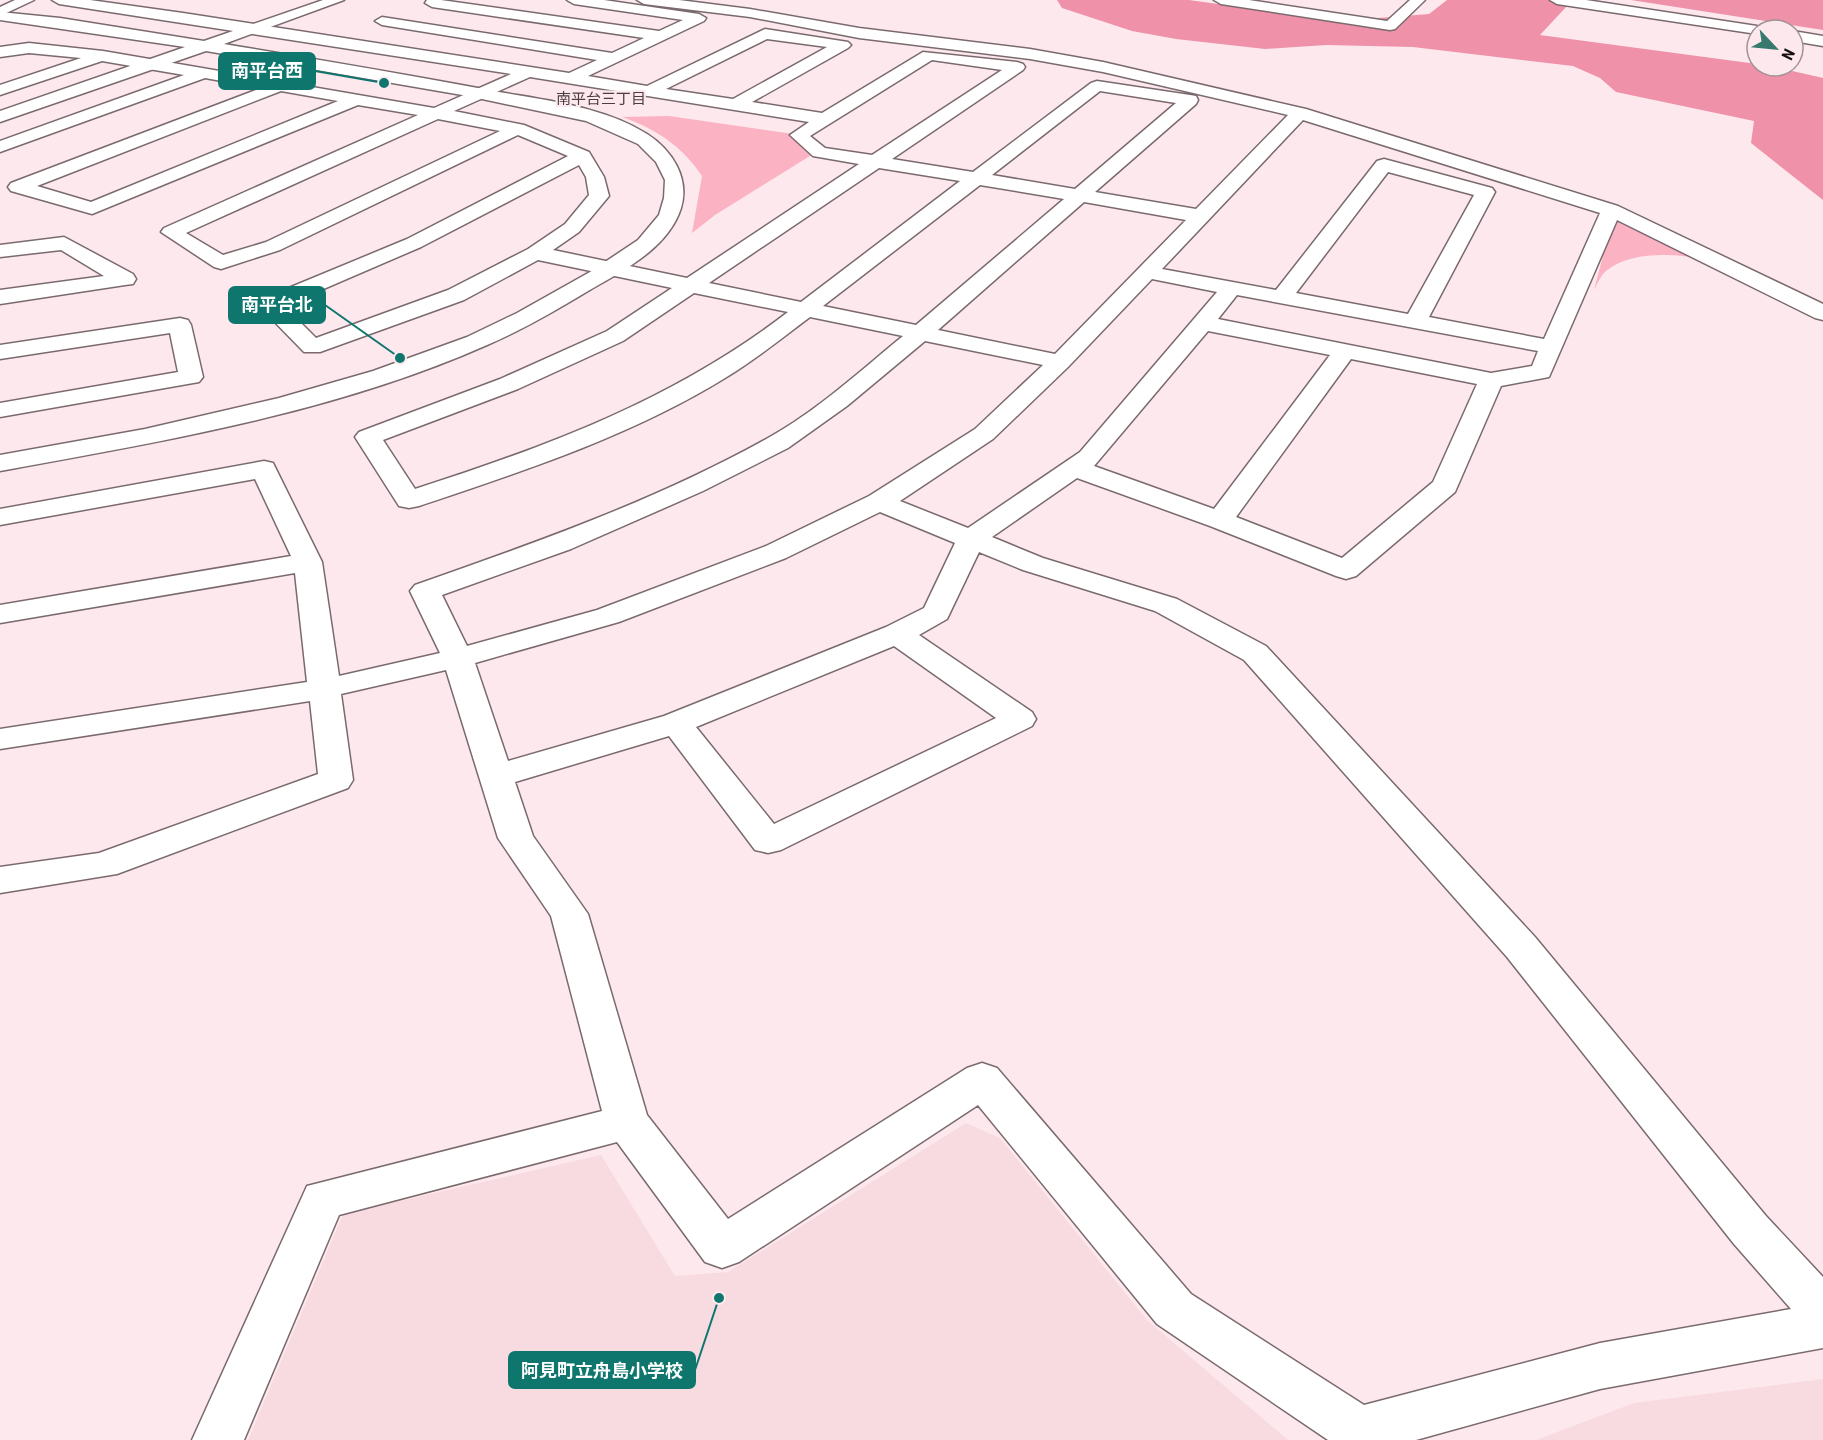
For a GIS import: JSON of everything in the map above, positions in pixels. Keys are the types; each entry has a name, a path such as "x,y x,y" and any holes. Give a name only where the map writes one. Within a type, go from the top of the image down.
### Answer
{"street":[{"path":"0,14 27,0"},
{"path":"59,0 254,28 825,119"},
{"path":"0,117 337,0"},
{"path":"570,79 699,18 574,0"},
{"path":"644,0 750,12 859,33 1030,54 1103,67 1300,113 1611,210 1823,313"},
{"path":"1221,0 1390,26 1418,0"},
{"path":"1557,0 1745,28"},
{"path":"329,40 427,5 659,36"},
{"path":"183,17 215,7"},
{"path":"0,14 62,22 481,93 564,110 612,124 636,134 665,161 674,176 675,195 668,215 654,235 611,269 504,329 457,350 335,392 193,428 0,463"},
{"path":"371,25 614,58"},
{"path":"649,91 765,34 843,45 735,105"},
{"path":"1805,38 1823,41"},
{"path":"0,52 29,48 103,56 436,113 518,129 583,156 595,177 599,196 572,228 535,253 456,295 383,323 312,346 270,304 414,243 583,156"},
{"path":"1200,216 1082,196 977,179 878,162 819,152 800,135 930,55 1017,67 878,162 615,336 434,414 368,437 409,500 516,465 602,430 699,384 753,349 977,179 1097,86 1190,99 1082,196 921,333 838,401 779,443 694,485 561,543 425,591 458,658 516,838 569,914 627,1122 722,1248 982,1080 1174,1309 1359,1431 1600,1366 1823,1326"},
{"path":"0,90 103,56"},
{"path":"518,129 273,246 221,263 171,232 528,72"},
{"path":"0,147 202,74"},
{"path":"278,87 18,187 92,208 356,100"},
{"path":"0,739 322,689 458,658 608,616 776,552 879,502 984,434 1059,362 1300,113"},
{"path":"1282,297 1384,165 1485,192 1414,322"},
{"path":"1203,323 1491,380 1541,372 1611,210"},
{"path":"0,251 64,243 125,279 0,297"},
{"path":"535,253 1059,362"},
{"path":"1146,272 1552,347"},
{"path":"497,776 676,723 897,634 936,613 970,539 1089,458 1232,288"},
{"path":"0,352 180,325 191,377 0,410"},
{"path":"1220,520 1345,351"},
{"path":"1074,468 1220,520 1346,570 1445,486 1491,380"},
{"path":"0,517 264,469 308,562 322,689 336,780 104,865 0,880"},
{"path":"879,502 1033,564 1166,604 1255,653 1521,947 1750,1230 1823,1311"},
{"path":"0,614 308,562"},
{"path":"676,723 768,841 1020,719 897,634"},
{"path":"218,1440 323,1200 627,1122"}],"shaded area":[{"path":"1057,0 1189,0 1341,21 1429,14 1447,0 1591,0 1567,6 1540,35 1745,62 1745,78 1805,78 1805,74 1823,78 1823,200 1751,143 1754,121 1616,92 1600,78 1573,66 1413,47 1326,45 1265,49 1176,39 1132,31 1062,8"},
{"path":"1631,0 1823,0 1823,30 1805,27 1805,18 1746,18"},
{"path":"669,116 793,134 813,154 715,215 692,233 702,176 677,147 646,127 622,117"},
{"path":"1614,214 1706,259 1654,255 1628,260 1606,271 1594,290"},
{"path":"966,1123 1000,1138 1147,1320 1288,1440 248,1440 343,1214 601,1155 675,1276 728,1272"},
{"path":"1823,1379 1823,1440 1536,1440 1634,1403"}],"place":[{"name":"南平台西","path":"384,83"},
{"name":"南平台北","path":"400,358"},
{"name":"阿見町立舟島小学校","path":"719,1298"}],"district":[{"name":"南平台三丁目","path":"601,99"}]}
